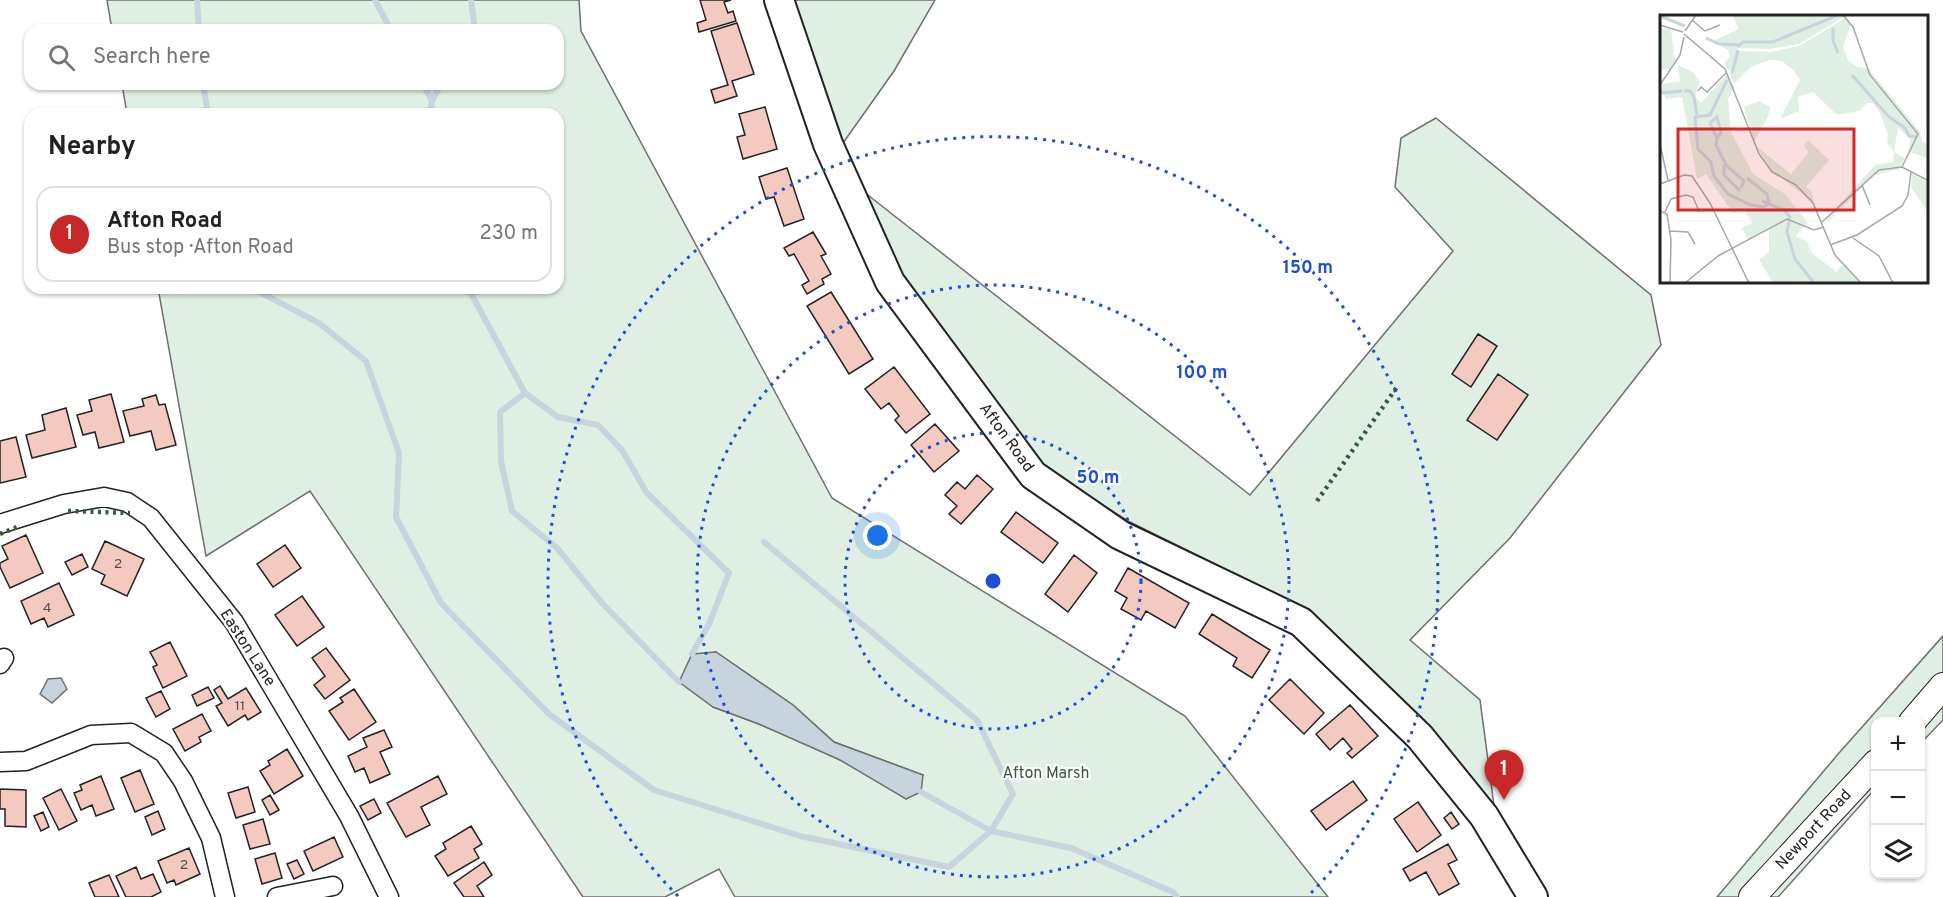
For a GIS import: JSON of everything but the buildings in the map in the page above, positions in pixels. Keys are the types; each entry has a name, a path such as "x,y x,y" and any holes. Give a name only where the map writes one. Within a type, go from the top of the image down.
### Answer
{"main road":[{"name":"Afton Road","path":"779,0 828,144 890,282 1033,475 1120,535 1301,622 1420,738 1484,816 1533,897"},
{"path":"1916,717 1943,686"},
{"name":"Newport Road","path":"1752,897 1871,767"}],"street":[{"name":"Easton Lane","path":"0,524 64,504 104,497 127,502 151,518 234,622 349,816 389,897"},
{"path":"0,762 26,761 91,735 131,733 164,753 183,781 211,838 225,897"},
{"path":"277,897 333,886"}],"green space":[{"name":"Afton Marsh","path":"107,0 579,0 581,31 832,498 1185,716 1328,897 735,897 719,869 665,897 583,897 310,491 206,556 159,294 564,294 564,108 126,108 123,90 564,90 564,24 111,24","holes":["716,652 793,705 834,742 923,775 906,799 837,758 713,707"]},
{"path":"794,0 935,0 894,71 843,143"},
{"path":"1436,118 1651,295 1661,345 1510,538 1410,640 1480,700 1495,813 1309,611 1128,521 1038,464 900,280 864,192 1250,495 1453,251 1395,187 1401,138"},
{"path":"1943,636 1943,720 1925,739 1925,717 1871,717"},
{"path":"1871,717 1871,793 1778,897 1717,897"}],"shaded area":[{"path":"716,652 793,705 834,742 923,775 921,792 906,799 840,760 759,724 713,707 679,682 692,654"},
{"path":"61,678 67,689 52,703 40,694 48,679"}],"waterway":[{"path":"197,0 199,24"},
{"path":"375,0 388,24"},
{"path":"471,0 474,24"},
{"path":"204,90 207,108"},
{"path":"426,90 432,101"},
{"path":"431,108 438,90"},
{"path":"263,294 319,323 366,361 399,453 396,517 441,603 549,714 654,790 800,836 949,867 991,831 1013,794 977,720 764,542"},
{"path":"471,294 525,393 558,417 598,425 622,450 646,492 729,573 709,624 692,654"},
{"path":"525,393 500,412 501,461 512,511 557,548 602,603 679,682"},
{"path":"921,792 991,831 1071,848 1173,892 1177,897"}],"hedge":[{"path":"1317,501 1397,387"},
{"path":"68,511 130,513"},
{"path":"0,534 17,527"}],"place":[{"name":"Afton Road","path":"1504,800"}]}
